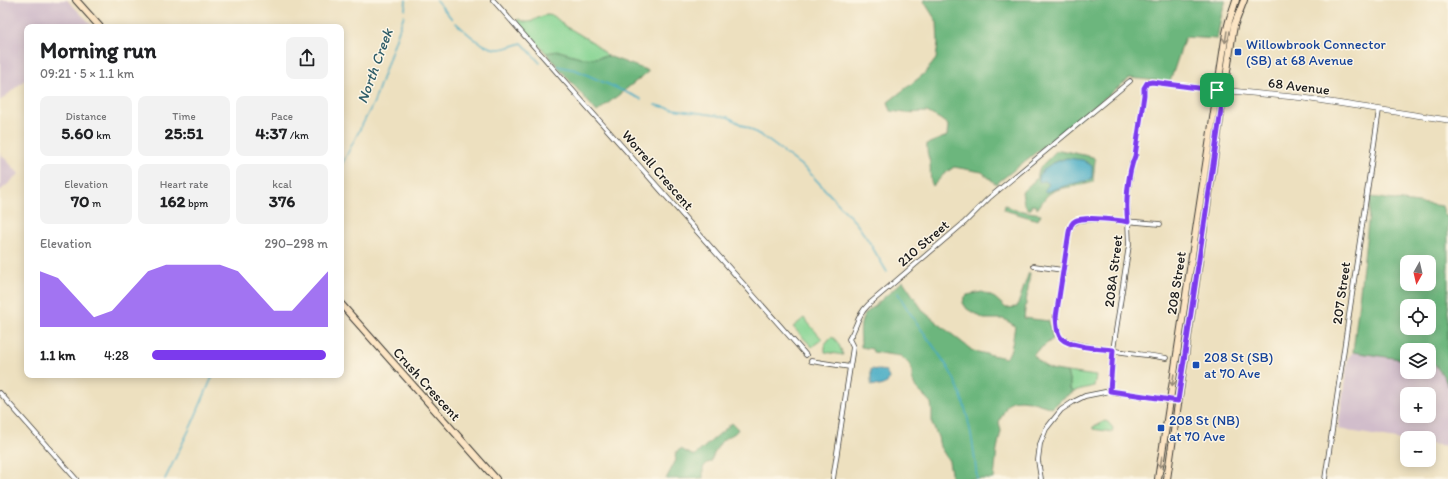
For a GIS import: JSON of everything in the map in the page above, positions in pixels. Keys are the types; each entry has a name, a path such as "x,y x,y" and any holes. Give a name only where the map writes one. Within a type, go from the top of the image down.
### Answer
{"main road":[{"path":"76,0 97,24"},
{"path":"1221,90 1229,21 1236,0"},
{"path":"1221,90 1234,26 1244,0"},
{"name":"208 Street","path":"1158,479 1221,90"},
{"name":"208 Street","path":"1167,479 1221,90"},
{"name":"Crush Crescent","path":"344,307 496,479"}],"street":[{"name":"Worrell Crescent","path":"493,0 806,356"},
{"name":"210 Street","path":"833,479 853,347 849,339 855,330 858,316 863,310 965,222 989,198 1130,81"},
{"name":"68 Avenue","path":"1146,84 1152,82 1304,98 1448,120"},
{"name":"208A Street","path":"1110,391 1113,350 1129,245 1127,205 1128,188 1132,162 1135,156 1144,88 1146,84"},
{"name":"207 Street","path":"1325,479 1379,110"},
{"path":"1160,224 1091,219 1077,220 1073,222 1069,232 1056,317 1057,331 1061,338 1068,343 1166,358"},
{"path":"1034,266 1063,270"},
{"path":"811,361 850,367"},
{"path":"1041,479 1038,460 1040,444 1046,429 1057,414 1067,406 1085,396 1110,391 1178,401"},
{"path":"0,393 76,479"}],"shaded area":[{"path":"0,0 67,0 91,24 24,24 24,81 0,101"},
{"path":"0,153 19,174 0,191"},
{"path":"1353,352 1400,359 1400,379 1436,379 1436,366 1448,386 1448,446 1436,445 1436,431 1400,431 1400,440 1338,429 1348,358"}],"green space":[{"path":"923,0 1226,0 1217,39 1185,37 1170,82 1130,78 996,184 982,172 954,167 944,174 933,186 927,144 947,136 948,125 927,112 905,113 891,111 888,102 924,74 936,59 938,42 937,22"},
{"path":"547,15 554,16 564,25 594,43 608,56 587,59 559,51 546,53 517,20 519,19 530,22"},
{"path":"559,51 587,59 608,56 649,71 597,112 546,53"},
{"path":"1060,150 1093,157 1095,160 1093,182 1053,191 1037,209 1037,206 1031,205 1031,209 1028,209 1024,203 1022,192 1037,178 1040,167 1056,151","holes":["1067,158 1087,181 1071,184 1046,192 1050,184 1038,179 1050,165"]},
{"path":"1371,197 1442,206 1445,216 1448,216 1448,386 1436,366 1436,343 1400,343 1400,359 1353,352"},
{"path":"1005,205 1016,210 1041,214 1038,220 1004,210"},
{"path":"1029,272 1024,318 1049,321 1053,339 1033,354 1048,368 1067,372 1070,389 1074,391 1052,408 1030,401 1012,401 1007,405 999,422 1001,431 997,449 994,479 951,479 949,461 940,447 938,437 932,424 931,403 916,388 912,379 910,365 901,356 873,352 872,349 861,347 861,322 865,314 903,281 924,312 973,351 1006,358 1011,347 1015,326 1004,319 984,319 967,309 963,303 964,298 967,295 982,292 995,298 1006,308 1017,307"},
{"path":"804,318 822,339 812,347 793,327"},
{"path":"831,337 837,342 843,355 825,352 825,344"},
{"path":"1067,372 1096,376 1094,386 1074,391 1070,389"},
{"path":"1105,421 1108,422 1113,428 1112,432 1093,429 1093,427"},
{"path":"732,423 738,429 735,433 720,443 711,462 707,463 703,468 703,478 666,479 676,460 675,455 677,451 681,449 694,456"}],"water":[{"path":"1067,158 1083,160 1092,166 1092,177 1090,180 1045,192 1044,191 1049,184 1045,181 1039,182 1041,172 1048,166"},
{"path":"871,369 886,371 889,378 887,383 880,386 871,385"}],"waterway":[{"name":"North Creek","path":"405,10 406,0"},
{"path":"436,0 452,19"},
{"name":"North Creek","path":"344,160 374,102 404,15"},
{"path":"456,23 476,40 494,49 500,49 522,43 540,63"},
{"path":"557,66 576,70 641,99"},
{"path":"655,105 728,117 762,136 807,170 856,223 887,272"},
{"path":"898,293 946,364 958,386 969,426 977,479"},
{"name":"North Creek","path":"165,479 192,424 212,378"}],"place":[{"name":"Willowbrook Connector (SB) at 68 Avenue","path":"1238,52"},
{"name":"208 St (SB) at 70 Ave","path":"1196,365"},
{"name":"208 St (NB) at 70 Ave","path":"1161,428"}],"route":[{"path":"1148,82 1217,90 1224,90 1178,401 1110,391 1113,350 1068,343 1061,338 1057,331 1056,317 1071,226 1075,221 1091,219 1121,220 1128,222 1127,205 1132,162 1135,156 1144,88 1148,82"}]}
